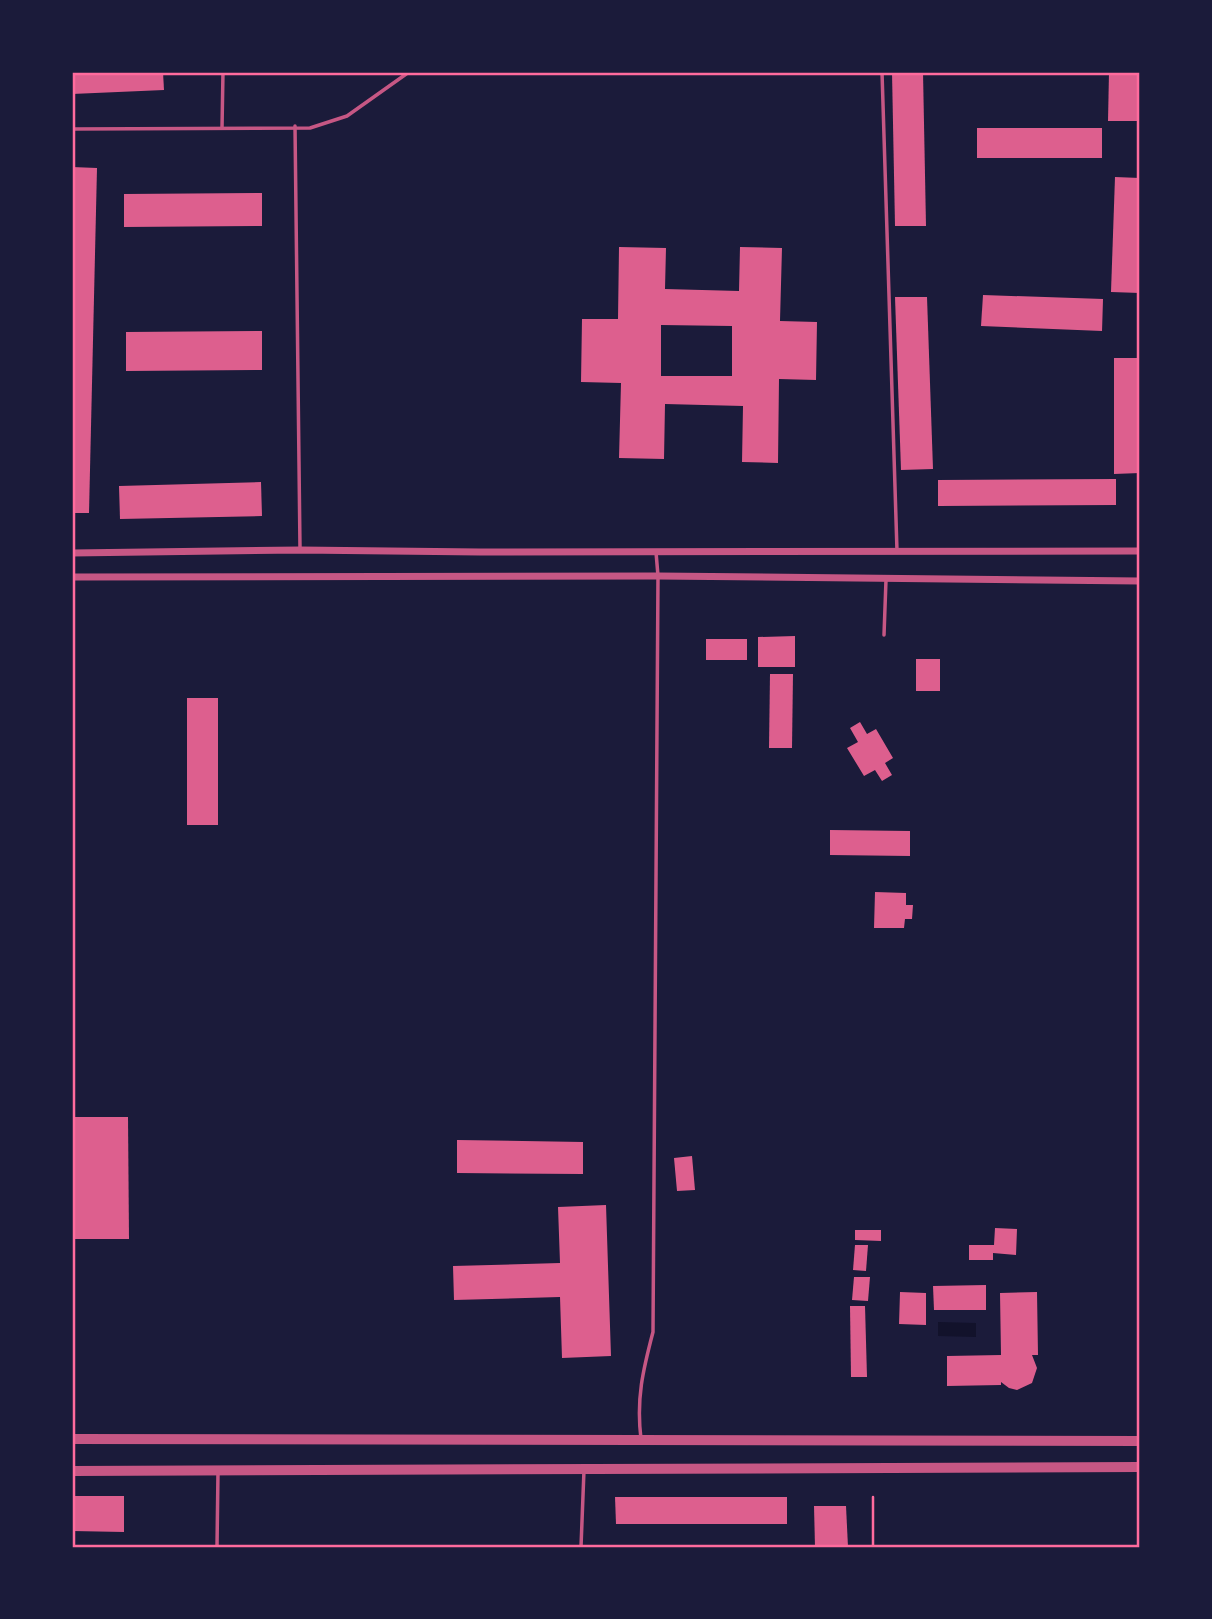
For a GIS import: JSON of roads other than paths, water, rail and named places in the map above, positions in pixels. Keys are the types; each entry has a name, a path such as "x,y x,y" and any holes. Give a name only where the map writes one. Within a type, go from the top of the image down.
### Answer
{"street":[{"path":"72,553 300,550 1140,551"},
{"path":"72,577 657,576 1140,581"},
{"path":"72,1439 1140,1441"},
{"path":"72,1471 1140,1467"}],"lane":[{"path":"222,128 223,72"},
{"path":"72,129 310,128 347,116 409,72"},
{"path":"883,72 897,551"},
{"path":"295,126 300,550"},
{"path":"641,1441 640,1380 653,1332 655,551"},
{"path":"884,635 886,578"},
{"path":"582,1547 584,1468"},
{"path":"217,1547 218,1472"}]}
